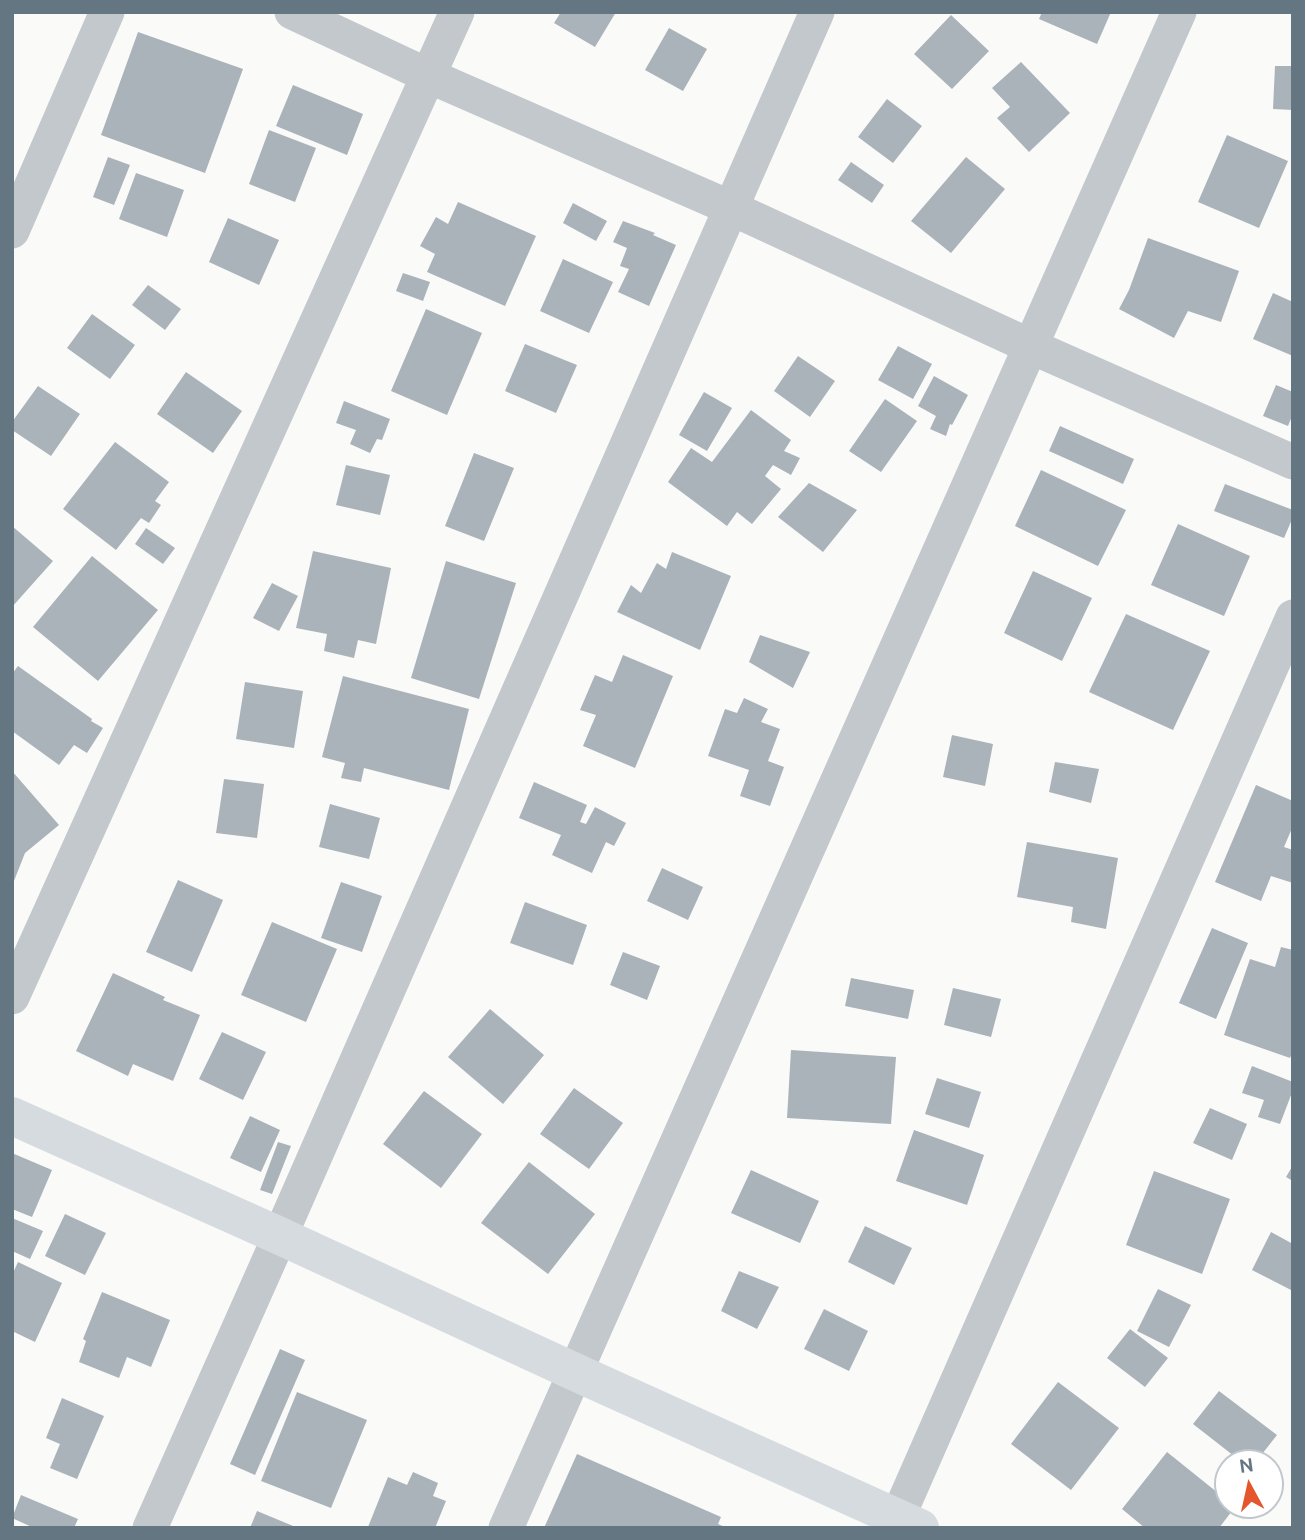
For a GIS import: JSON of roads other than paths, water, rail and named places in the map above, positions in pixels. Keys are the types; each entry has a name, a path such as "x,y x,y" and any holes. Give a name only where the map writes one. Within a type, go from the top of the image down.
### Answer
{"street":[{"path":"12,231 107,12"},
{"path":"292,12 429,76 731,208 1293,462"},
{"path":"12,997 457,12"},
{"path":"150,1528 281,1236 817,12"},
{"path":"506,1528 1179,12"},
{"path":"12,1116 281,1236 904,1524 1293,617"}]}
